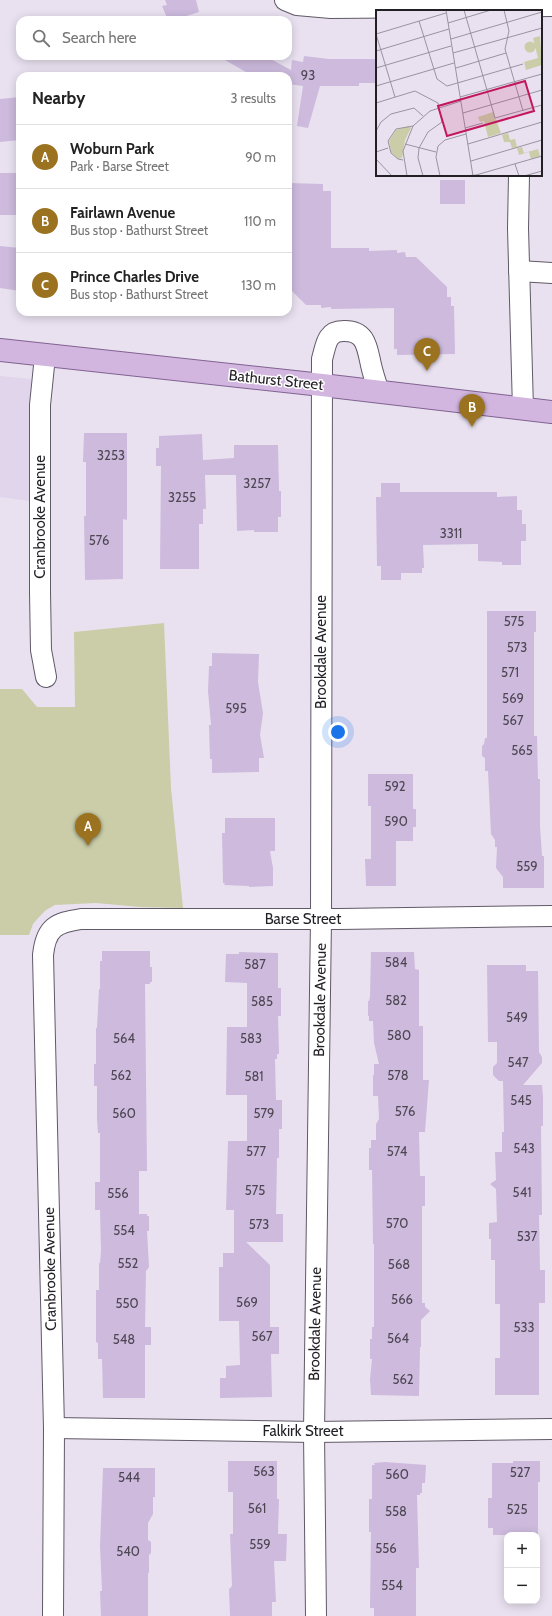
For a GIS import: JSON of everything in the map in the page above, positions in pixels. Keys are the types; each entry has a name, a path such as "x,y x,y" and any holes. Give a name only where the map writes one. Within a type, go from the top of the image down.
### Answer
{"main road":[{"name":"Bathurst Street","path":"0,350 552,412"}],"street":[{"path":"285,0 297,5 320,7 552,6"},
{"path":"519,176 518,228 523,409"},
{"path":"519,271 552,272"},
{"name":"Brookdale Avenue","path":"316,1616 314,1432 322,919 322,360 328,338 337,331 350,330 357,333 365,341 379,392"},
{"name":"Cranbrooke Avenue","path":"45,356 40,405 40,650 46,677"},
{"name":"Barse Street","path":"55,927 62,922 81,919 322,919 552,916"},
{"name":"Cranbrooke Avenue","path":"52,1616 54,1428 43,954 44,946 50,931 55,927"},
{"name":"Falkirk Street","path":"54,1428 314,1432 552,1429"}],"shaded area":[{"path":"0,376 31,379 30,501 0,497"}],"green space":[{"path":"164,623 171,788 183,908 140,907 96,903 55,905 46,910 39,917 33,924 29,935 0,935 0,689 22,689 37,707 75,707 74,632"}],"building":[{"path":"165,0 196,0 199,12 186,16 166,16 162,6 167,5"},
{"path":"304,56 329,59 375,59 375,83 359,83 359,86 320,86 308,128 297,126 303,86 292,85 292,72 246,72 225,60 272,60 291,70 292,60 303,62"},
{"path":"16,97 16,140 0,142 0,99"},
{"path":"0,173 16,173 16,215 0,215"},
{"path":"440,180 465,180 465,204 440,204"},
{"path":"292,183 323,184 323,191 331,191 331,248 369,248 369,251 397,250 397,253 405,252 406,257 416,257 447,287 447,297 451,297 451,306 454,306 455,354 397,355 397,349 394,349 394,308 331,309 331,307 321,308 321,305 306,305 292,291"},
{"path":"0,246 16,248 16,290 0,288"},
{"path":"84,433 127,433 127,520 123,519 123,579 85,580 84,516 86,516 86,462 83,462"},
{"path":"202,434 203,460 234,458 234,445 278,445 281,517 278,517 278,532 254,532 254,530 237,531 236,475 205,475 206,509 203,509 203,524 199,524 199,569 160,569 161,466 156,466 156,448 159,448 159,436"},
{"path":"381,483 400,483 400,492 497,492 497,497 517,496 517,510 522,510 522,524 526,524 526,541 521,541 521,565 502,565 502,562 478,561 478,544 423,545 424,568 422,568 422,573 401,573 401,580 381,580 381,566 377,566 376,497 381,497"},
{"path":"487,611 536,611 536,632 534,632 534,736 537,736 538,779 540,779 540,826 542,856 544,856 544,888 503,888 503,877 496,868 497,847 495,847 495,840 491,834 488,771 485,771 485,758 482,756 482,746 485,738 487,738"},
{"path":"212,653 259,654 258,682 263,713 260,735 264,758 259,758 259,772 212,773 209,725 211,725 208,691 209,666 212,666"},
{"path":"368,774 413,774 413,809 416,809 416,827 413,827 413,841 396,841 396,886 366,886 365,859 371,859 371,806 368,806"},
{"path":"225,818 275,818 275,851 270,851 273,868 273,886 249,887 224,885 222,833 225,833"},
{"path":"102,951 150,951 150,967 152,967 152,982 150,982 150,984 145,984 147,1171 139,1171 139,1214 147,1214 147,1216 149,1216 149,1231 147,1231 149,1267 146,1271 145,1327 151,1327 151,1345 145,1345 145,1398 103,1398 102,1359 98,1359 98,1343 96,1342 96,1290 99,1290 99,1263 101,1251 100,1210 95,1210 95,1182 100,1182 100,1133 98,1133 97,1086 94,1086 94,1064 96,1064 96,1028 100,989 100,961 102,961"},
{"path":"239,952 278,953 278,988 281,988 281,1016 278,1016 279,1054 277,1054 277,1059 275,1059 276,1100 282,1100 282,1129 279,1129 276,1214 283,1214 283,1242 246,1242 270,1265 270,1327 279,1327 279,1354 271,1354 272,1397 220,1398 220,1378 226,1378 226,1366 240,1365 239,1321 219,1321 219,1267 223,1267 223,1253 234,1253 234,1210 226,1210 228,1141 247,1141 247,1095 226,1095 227,1027 247,1027 247,983 225,982 226,954 239,954"},
{"path":"371,952 414,952 415,969 419,970 419,1026 423,1026 423,1080 429,1080 425,1132 419,1132 420,1176 425,1176 425,1206 422,1206 422,1303 425,1303 425,1307 430,1311 421,1320 419,1396 371,1395 370,1379 372,1359 370,1359 370,1339 372,1339 372,1327 374,1327 374,1244 372,1170 369,1170 369,1148 371,1148 371,1140 376,1140 376,1124 379,1119 378,1096 373,1096 373,1075 374,1064 379,1064 374,1043 373,1021 369,1021 368,1016"},
{"path":"487,965 526,965 526,971 538,971 539,1052 542,1057 542,1063 523,1085 542,1085 543,1097 543,1126 541,1126 542,1215 539,1215 540,1270 545,1270 545,1303 539,1303 539,1395 495,1395 495,1358 500,1358 500,1304 495,1304 495,1260 491,1260 491,1239 489,1239 489,1223 497,1222 496,1189 490,1184 496,1180 495,1152 502,1152 502,1132 504,1132 503,1081 499,1081 493,1075 493,1067 497,1063 497,1042 488,1042"},
{"path":"228,1461 277,1461 277,1499 279,1499 278,1534 287,1534 286,1561 274,1561 276,1602 272,1602 272,1616 230,1616 229,1589 232,1586 230,1534 233,1534 233,1492 228,1492"},
{"path":"513,1461 540,1461 540,1482 538,1482 538,1532 504,1532 504,1535 493,1535 493,1528 488,1528 488,1498 492,1498 492,1463 513,1463"},
{"path":"385,1462 426,1465 425,1483 422,1483 422,1493 417,1495 419,1568 416,1568 416,1616 374,1616 374,1608 370,1608 371,1532 369,1532 369,1499 372,1499 372,1465 375,1465 374,1463"},
{"path":"103,1468 155,1468 155,1497 153,1497 153,1514 148,1523 148,1540 151,1542 151,1553 149,1555 148,1573 148,1616 101,1616 100,1591 102,1591 100,1546"}],"place":[{"name":"Prince Charles Drive","path":"427,371"},
{"name":"Fairlawn Avenue","path":"472,427"},
{"name":"Woburn Park","path":"88,846"}]}
